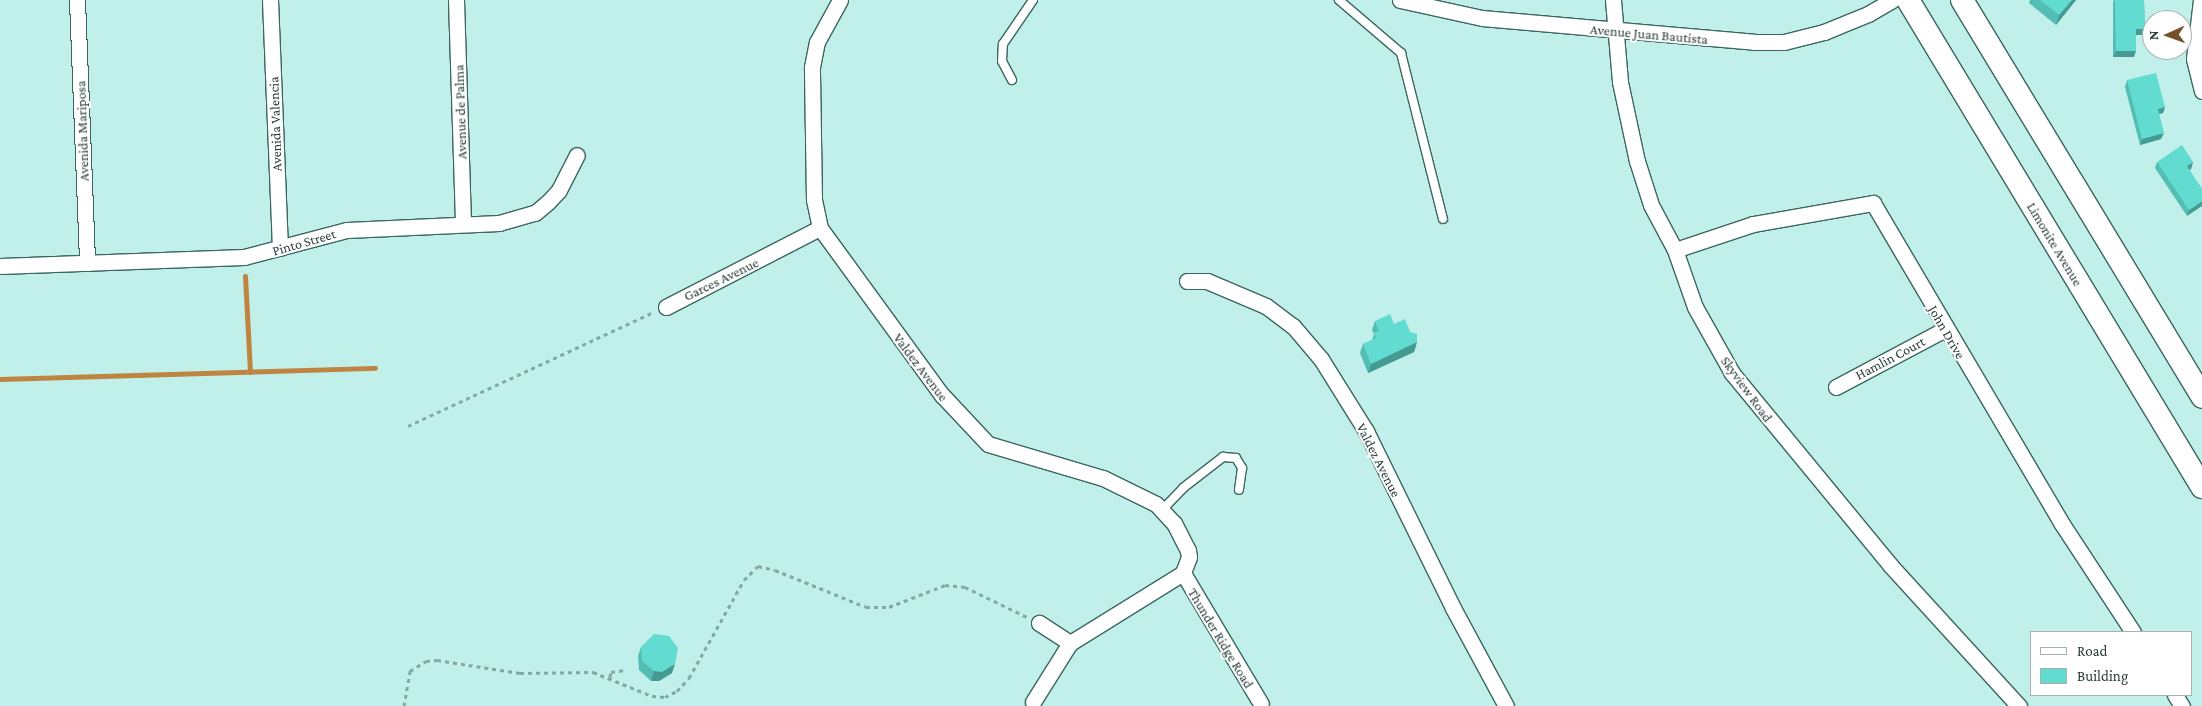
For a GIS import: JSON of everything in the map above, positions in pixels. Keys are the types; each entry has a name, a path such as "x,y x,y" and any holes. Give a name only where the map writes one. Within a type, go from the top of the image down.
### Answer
{"main road":[{"name":"Limonite Avenue","path":"1908,0 2202,487"},
{"path":"1962,0 2202,397"}],"street":[{"name":"Avenida Mariposa","path":"77,0 87,262"},
{"name":"Avenida Valencia","path":"270,0 280,248"},
{"name":"Avenue de Palma","path":"456,0 463,224"},
{"path":"820,228 814,200 812,67 817,42 840,0"},
{"name":"Avenue Juan Bautista","path":"1400,0 1482,18 1614,31 1784,42 1838,28 1892,0"},
{"name":"Skyview Road","path":"1613,0 1614,31 1620,82 1637,161 1651,205 1676,250 1695,307 1732,373 1891,566 2018,706"},
{"path":"2201,0 2194,59 2202,91"},
{"name":"Pinto Street","path":"0,266 244,258 347,230 499,224 535,213 558,190 577,155"},
{"name":"John Drive","path":"1676,250 1753,224 1873,202 1945,329 2062,524 2132,631"},
{"name":"Garces Avenue","path":"666,307 820,228"},
{"name":"Valdez Avenue","path":"820,228 870,300 970,428 988,444 1005,451 1056,462"},
{"name":"Valdez Avenue","path":"1187,281 1207,281 1266,306 1293,326 1321,359 1366,431 1452,608 1506,706"},
{"name":"Hamlin Court","path":"1836,387 1945,329"},
{"name":"Thunder Ridge Road","path":"1033,702 1070,643 1183,573 1189,557 1188,550 1174,523 1162,510 1140,495 1056,462"},
{"name":"Thunder Ridge Road","path":"1183,573 1260,704"},
{"path":"1039,623 1070,643"}],"lane":[{"path":"1012,80 1002,61 1003,44 1033,0"},
{"path":"1340,0 1401,53 1443,219"},
{"path":"1162,510 1182,488 1222,457 1236,458 1242,468 1239,490"}],"path":[{"path":"408,426 666,307"},
{"path":"404,706 410,670 426,661 533,674 584,671 610,677 652,696 665,697 677,691 689,678 744,580 758,566 775,570 866,607 889,607 945,585 965,587 1039,623"},
{"path":"610,677 612,672 626,670"}],"building":[{"path":"2040,0 2072,0 2059,15"},
{"path":"2115,0 2144,0 2142,29 2136,29 2136,51 2116,51"},
{"path":"2156,73 2165,107 2158,109 2164,133 2142,139 2127,80"},
{"path":"2182,145 2193,162 2187,166 2202,189 2202,201 2189,210 2157,162"},
{"path":"1390,314 1394,324 1405,319 1410,332 1417,334 1417,342 1371,364 1363,344 1376,338 1374,333 1379,331 1375,321"},
{"path":"654,634 669,636 678,648 675,664 662,672 654,671 642,661 641,647"}],"waterway":[{"path":"245,276 250,372"},
{"path":"0,379 375,368"}]}
